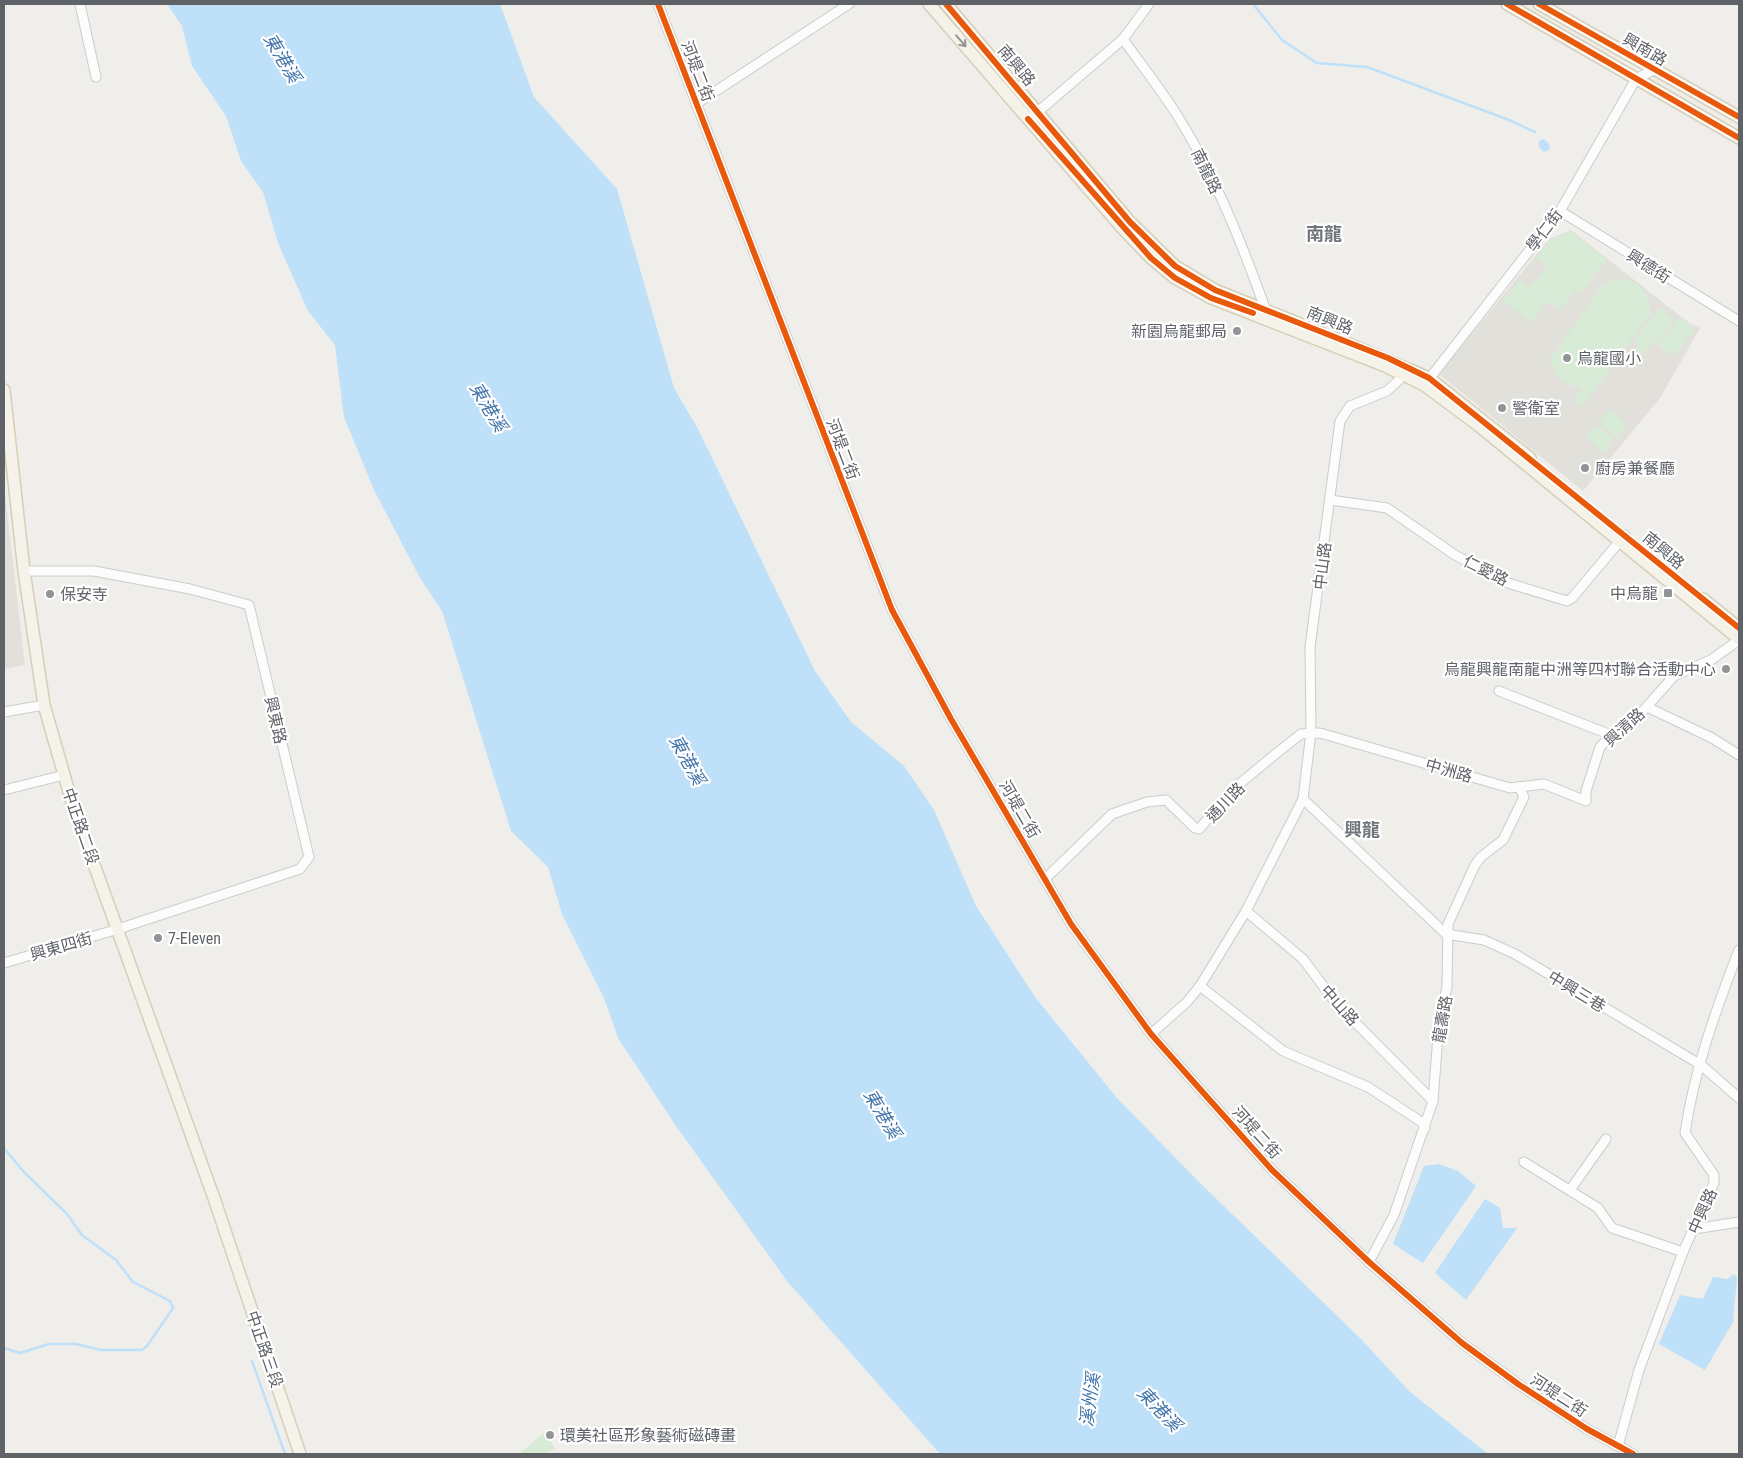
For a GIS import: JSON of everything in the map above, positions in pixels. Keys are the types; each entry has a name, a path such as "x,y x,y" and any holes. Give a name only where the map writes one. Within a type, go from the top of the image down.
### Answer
{"main road":[{"name":"南興路","path":"929,4 1028,120 1151,258 1176,278 1211,298 1263,312"},
{"name":"南興路","path":"946,4 1130,222 1175,266 1215,290 1263,312 1404,370 1427,382 1478,426 1739,628"},
{"name":"興南路","path":"1507,4 1739,138"},
{"name":"興南路","path":"1539,4 1739,117"},
{"name":"中正路二段","path":"4,390 6,437 44,704 64,775 230,1244"},
{"name":"南興路","path":"1622,538 1739,639"},
{"name":"中正路三段","path":"230,1244 300,1454"}],"street":[{"path":"80,4 96,77"},
{"name":"河堤二街","path":"658,4 892,610 951,719 1071,924 1151,1034 1272,1170 1369,1262 1462,1343 1518,1384 1587,1429 1633,1454"},
{"path":"696,104 848,4"},
{"path":"1028,120 1123,39 1149,4"},
{"name":"南龍路","path":"1123,39 1180,120 1200,155 1234,230 1263,312"},
{"path":"1636,79 1653,70"},
{"name":"學仁街","path":"1427,382 1560,211 1636,79"},
{"name":"興德街","path":"1560,211 1739,321"},
{"name":"中山路","path":"1151,1034 1187,1002 1200,986 1246,911 1303,799 1311,732 1310,647 1340,421 1350,406 1387,390 1399,380 1404,370"},
{"name":"仁愛路","path":"1330,500 1386,508 1455,555 1508,582 1567,602 1622,538"},
{"name":"興東路","path":"24,571 94,571 190,589 249,605 309,857 300,869 118,929"},
{"name":"興清路","path":"1586,801 1586,791 1600,747 1611,735 1634,721 1674,676 1711,660 1739,639"},
{"path":"1500,690 1611,735"},
{"path":"4,712 44,704"},
{"path":"1647,706 1712,738 1739,755"},
{"name":"通川路","path":"1044,879 1112,814 1130,806 1166,800 1195,828 1199,829 1237,786 1301,734 1311,732"},
{"name":"中洲路","path":"1311,732 1510,788 1544,784 1586,801"},
{"path":"4,790 64,775"},
{"name":"龍壽路","path":"1369,1262 1394,1215 1433,1101 1438,1022 1447,987 1446,934 1448,924 1475,865 1481,857 1503,840 1524,797 1519,787"},
{"path":"1303,799 1446,934"},
{"name":"中山路","path":"1246,911 1303,959 1335,1002 1433,1101"},
{"name":"興東四街","path":"4,963 118,929"},
{"name":"中興三巷","path":"1446,934 1496,944 1701,1065 1739,1098"},
{"name":"中興路","path":"1618,1446 1639,1370 1683,1252 1714,1183 1714,1175 1685,1133 1689,1103 1711,1028 1739,950"},
{"path":"1200,986 1283,1051 1368,1087 1423,1123 1425,1128"},
{"path":"1570,1190 1606,1139"},
{"path":"1524,1162 1598,1208 1612,1228 1683,1252"},
{"path":"1694,1229 1739,1222"}],"shaded area":[{"name":"烏龍國小","path":"1571,230 1689,323 1700,328 1660,398 1583,491 1439,374 1549,239"},
{"path":"4,486 25,665 4,669"}],"green space":[{"path":"1571,231 1607,260 1581,293 1576,290 1559,310 1548,301 1532,322 1503,301 1520,280 1540,295 1531,287 1547,267 1536,258 1550,240"},
{"path":"1623,279 1635,283 1644,291 1649,302 1649,315 1582,408 1573,401 1582,388 1569,385 1556,374 1551,357 1602,286 1612,280"},
{"path":"1660,308 1673,319 1671,326 1657,344 1654,341 1641,356 1635,351 1639,344 1635,339"},
{"path":"1680,317 1695,329 1673,356 1658,345"},
{"path":"1609,409 1627,424 1617,437 1599,423"},
{"path":"1596,426 1614,439 1604,452 1586,438"},
{"path":"545,1432 555,1448 546,1454 519,1454"}],"water":[{"path":"167,4 500,4 534,97 617,189 674,388 698,429 815,671 851,722 904,766 934,810 976,906 1035,997 1117,1098 1200,1183 1361,1339 1409,1391 1488,1454 940,1454 787,1281 676,1126 618,1038 604,998 562,914 548,867 511,831 442,611 420,578 374,490 344,417 335,345 308,311 278,243 263,192 241,161 226,116 192,66 182,26"},
{"path":"1439,1164 1458,1171 1476,1186 1423,1263 1393,1244 1424,1166"},
{"path":"1485,1199 1500,1208 1503,1228 1517,1228 1466,1300 1435,1273"},
{"path":"1734,1274 1737,1278 1733,1322 1705,1370 1659,1344 1680,1295 1703,1299 1713,1277 1728,1279"}],"waterway":[{"path":"1253,4 1282,40 1317,63 1367,67 1509,120 1535,132"},
{"path":"4,1148 23,1171 67,1214 82,1235 116,1260 133,1282 170,1301 173,1308 147,1346 142,1350 101,1350 76,1344 49,1344 20,1353 4,1348"},
{"path":"252,1361 285,1454"}],"cycle path":[{"path":"658,4 892,610 951,719 1071,924 1151,1034 1272,1170 1369,1262 1462,1343 1518,1384 1587,1429 1633,1454"},
{"path":"946,4 1130,222 1175,266 1215,290 1388,358 1429,378 1739,628"},
{"path":"1507,4 1739,138"},
{"path":"1539,4 1739,117"},
{"path":"1028,119 1151,258 1175,278 1211,298 1253,313"}],"place":[{"name":"新園烏龍郵局","path":"1237,331"},
{"name":"烏龍國小","path":"1567,358"},
{"name":"警衛室","path":"1502,408"},
{"name":"廚房兼餐廳","path":"1585,468"},
{"name":"中烏龍","path":"1668,593"},
{"name":"保安寺","path":"50,594"},
{"name":"烏龍興龍南龍中洲等四村聯合活動中心","path":"1726,669"},
{"name":"7-Eleven","path":"158,938"},
{"name":"環美社區形象藝術磁磚畫","path":"550,1435"}],"district":[{"name":"南龍","path":"1324,234"},
{"name":"興龍","path":"1362,830"}],"water label":[{"name":"東港溪","path":"282,58"},
{"name":"東港溪","path":"488,407"},
{"name":"東港溪","path":"687,760"},
{"name":"東港溪","path":"882,1114"},
{"name":"溪州溪","path":"1090,1400"},
{"name":"東港溪","path":"1159,1409"}]}
